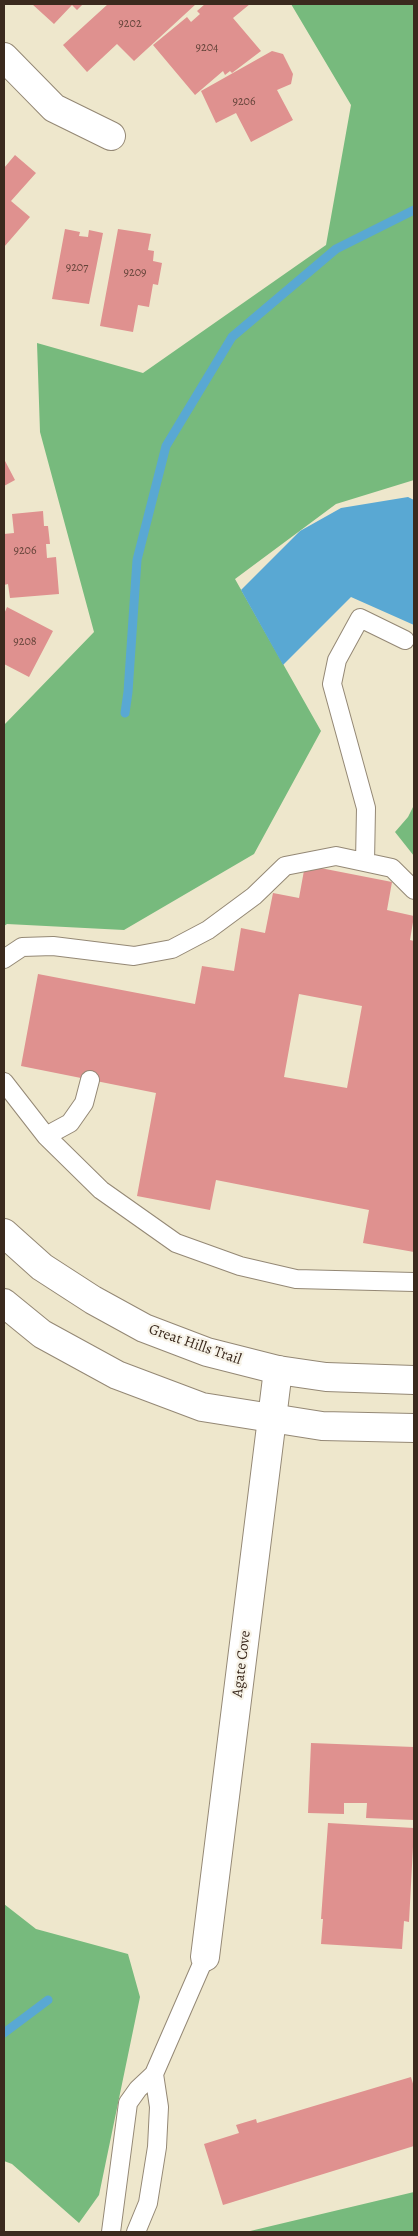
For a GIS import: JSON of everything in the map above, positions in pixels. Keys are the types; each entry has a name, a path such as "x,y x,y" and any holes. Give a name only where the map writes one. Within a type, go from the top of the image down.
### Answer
{"street":[{"path":"4,57 54,108 111,136"},
{"name":"Great Hills Trail","path":"4,1233 42,1267 93,1300 144,1328 207,1352 278,1370 326,1377 414,1380"},
{"path":"4,1303 42,1334 118,1375 202,1406 322,1426 414,1428"},
{"name":"Agate Cove","path":"205,1957 278,1370"}],"lane":[{"path":"365,862 366,808 332,684 337,660 360,618 405,640"},
{"path":"4,959 22,947 53,946 134,956 172,949 208,930 254,896 285,866 336,856 392,868 414,890"},
{"path":"46,1136 70,1123 84,1103 90,1080"},
{"path":"4,1082 46,1136 101,1190 176,1243 240,1266 296,1279 414,1282"},
{"path":"111,2232 128,2103 138,2089 154,2074 205,1957"},
{"path":"136,2232 148,2203 157,2147 159,2107 154,2074"}],"green space":[{"path":"291,4 414,4 414,480 336,504 235,579 321,731 254,854 124,930 7,924 4,926 4,725 94,632 40,432 37,343 143,373 326,245 351,105"},
{"path":"414,805 414,856 395,832 408,817"},
{"path":"4,1904 36,1929 128,1954 140,1997 99,2195 79,2223 12,2164 4,2161"},
{"path":"414,2192 414,2232 246,2232"}],"water":[{"path":"408,497 414,500 414,625 351,597 283,665 241,590 300,531 341,508"}],"building":[{"path":"32,4 83,4 77,10 72,5 54,24"},
{"path":"108,4 196,4 134,61 117,44 87,72 63,45"},
{"path":"205,4 250,4 233,18 261,51 232,73 230,71 225,75 223,71 195,95 153,45 187,17 191,22 200,14 197,11"},
{"path":"272,51 283,54 293,74 291,84 277,90 293,120 251,142 236,113 216,123 201,91"},
{"path":"15,155 36,173 11,201 30,217 4,247 4,168"},
{"path":"65,229 80,232 79,236 88,237 89,230 103,233 89,304 52,299"},
{"path":"118,229 151,234 148,250 154,251 153,261 162,263 158,285 153,284 149,307 138,305 133,332 100,326"},
{"path":"4,459 15,480 4,486"},
{"path":"43,511 44,526 48,526 50,544 46,544 47,558 56,557 59,594 10,598 8,584 4,585 4,534 14,533 12,514"},
{"path":"7,607 53,631 29,677 4,664 4,614"},
{"path":"305,865 392,882 387,910 414,916 410,940 414,941 414,1252 363,1243 369,1210 216,1180 210,1210 137,1196 156,1093 21,1066 38,974 195,1004 202,966 234,971 241,928 265,933 273,893 299,898","holes":["299,994 362,1006 347,1088 284,1077"]},
{"path":"311,1743 414,1747 414,1820 366,1818 367,1803 344,1803 344,1814 308,1813"},
{"path":"328,1823 414,1828 409,1922 404,1921 402,1949 321,1944"},
{"path":"411,2077 414,2087 414,2146 223,2205 204,2144 239,2133 236,2125 256,2119 257,2123"}],"waterway":[{"path":"125,713 137,560 166,446 232,337 336,249 414,210"},
{"path":"4,2033 48,2000"}]}
